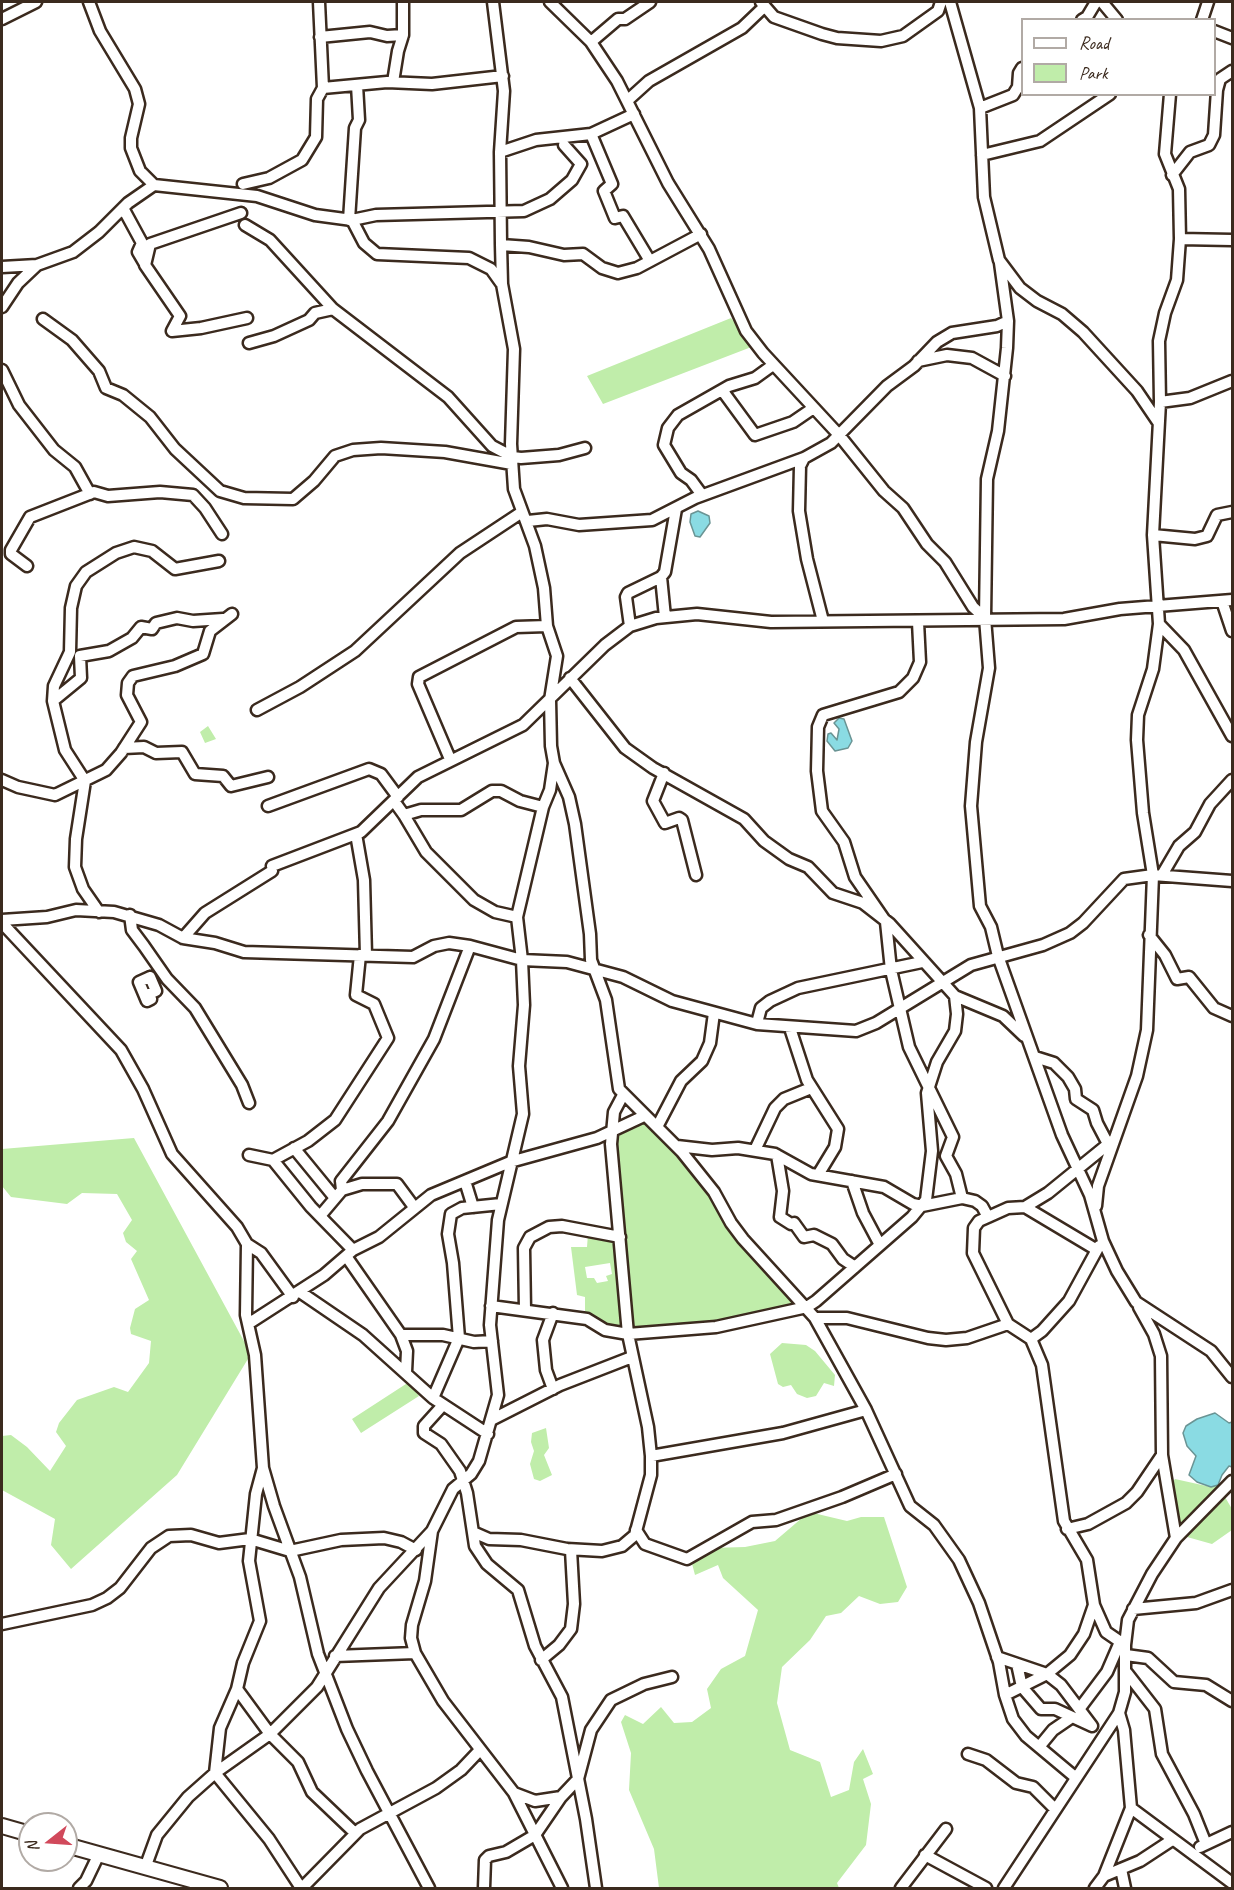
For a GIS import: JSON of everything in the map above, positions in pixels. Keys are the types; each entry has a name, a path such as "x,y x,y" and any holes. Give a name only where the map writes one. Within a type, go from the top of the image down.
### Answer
{"street":[{"path":"2,19 36,2"},
{"path":"89,2 100,31 135,89 139,104 131,138 132,148 140,171 154,185 257,196 315,215 350,220 376,215 524,211 550,199 572,180 582,164 564,145"},
{"path":"243,184 269,178 302,160 316,137 317,99 323,88 319,2"},
{"path":"393,82 403,35 404,2"},
{"path":"145,1868 157,1835 188,1797 215,1773 270,1734 305,1701 379,1588 432,1531 453,1489 476,1467 489,1434 498,1395 491,1306 501,1203 522,1114 519,1066 524,1005 517,917 543,807 550,790 554,763 551,746 550,700 556,656 548,626 544,588 525,517 514,489 514,349 502,284 500,152 503,76 493,2"},
{"path":"552,2 591,42 628,100 668,183 701,234 746,331 812,409 839,435 884,491 903,508 927,544 945,562 974,607 985,618"},
{"path":"591,42 618,19 625,19 650,2"},
{"path":"628,100 649,81 742,28 763,4 778,19 830,36 880,41 903,36 938,10 941,2"},
{"path":"950,2 980,108 984,197 999,260 1008,321 1005,376 998,431 987,479 985,618 989,668 976,742 971,806 980,906 991,927 998,956 1062,1135 1096,1212"},
{"path":"1085,18 1096,2"},
{"path":"1102,2 1115,18"},
{"path":"1203,18 1208,2"},
{"path":"1216,31 1233,38"},
{"path":"320,37 370,32 387,36 403,35"},
{"path":"980,108 1013,95 1018,87 1021,70"},
{"path":"1172,175 1190,152 1209,145 1214,135 1217,90 1220,79 1233,71"},
{"path":"323,88 393,82 432,84 503,76"},
{"path":"357,85 359,120 354,128 350,220 364,243 377,254 469,258 491,268 502,284"},
{"path":"982,155 1040,141 1107,96"},
{"path":"1169,96 1165,154 1179,189 1180,239 1177,280 1165,312 1159,342 1160,402 1153,535 1159,624 1153,669 1138,715 1137,740 1143,813 1157,875 1149,935 1146,1030 1137,1076 1110,1142 1098,1186 1096,1212 1100,1245 1154,1334 1161,1356 1162,1455 1176,1538"},
{"path":"500,152 536,140 591,134 634,114"},
{"path":"591,134 612,184 604,191 615,218 623,216 650,261"},
{"path":"2,267 37,265 73,252 99,232 123,208 154,185"},
{"path":"123,208 142,243 138,252 180,316 172,331 201,328 247,318"},
{"path":"145,264 150,244 241,213"},
{"path":"245,225 270,240 333,309 448,397 485,441 513,460"},
{"path":"501,244 529,247 564,255 584,254 602,268 618,273 650,261 701,234"},
{"path":"1180,239 1233,240"},
{"path":"999,260 1020,288 1037,301 1062,314 1083,332 1137,391 1158,422"},
{"path":"2,307 18,283 37,265"},
{"path":"249,343 274,336 309,320 315,313 333,309"},
{"path":"43,319 72,340 99,371 106,388 123,395 150,417 182,456 213,482 220,491 244,498 293,499 314,481 335,456 353,450 381,448 445,452 513,460 585,448"},
{"path":"257,710 300,687 355,651 460,553 525,517 579,525 641,522 676,509 702,495 804,458 839,435 887,386 937,342 952,333 997,326 1008,321"},
{"path":"918,361 947,355 972,358 1005,376"},
{"path":"702,495 692,480 681,473 664,445 664,438 678,415 722,390 755,378 773,364"},
{"path":"2,370 19,405 54,450 75,467 90,494"},
{"path":"1160,402 1190,398 1233,381"},
{"path":"722,390 755,435 760,436 793,422 812,409"},
{"path":"804,458 800,466 799,511 807,559 823,621"},
{"path":"27,566 11,554 11,550 30,517 90,494 125,496 160,492 193,495 205,508 222,534"},
{"path":"630,626 628,593 661,577 665,572 676,509"},
{"path":"1153,535 1195,539 1207,536 1217,515 1233,512"},
{"path":"99,912 83,889 75,867 76,839 85,781 64,750 53,701 54,686 70,652 71,608 76,586 86,572 116,553 134,548 152,551 175,569 219,561"},
{"path":"661,577 665,617"},
{"path":"183,938 205,913 272,869 365,829 418,777 450,759 523,726 570,678 630,626 665,617 697,614 771,622 918,622 985,618 1064,619 1156,605 1227,601 1233,631"},
{"path":"2,780 18,787 55,795 112,765 141,722 127,695 128,683 133,676 184,663 203,654 210,631 228,616 193,621 177,618 156,623 152,629 141,627 132,638 109,651 80,656 81,678 53,701"},
{"path":"918,622 920,662 907,686 899,692 827,713 820,720 816,771 822,811 844,842 855,877 886,922 955,996 1003,1016 1028,1040"},
{"path":"1159,624 1184,650 1233,736"},
{"path":"450,759 418,684 419,677 516,627 548,626"},
{"path":"570,678 619,742 664,773 744,819 764,841 789,859 808,867 833,893 863,903 886,922 891,970 899,1007 914,1061 928,1084 953,1137 946,1156 956,1174 962,1198"},
{"path":"124,748 144,747 156,753 182,752 195,774 223,776 231,786 268,777"},
{"path":"554,763 563,779 575,824 593,970 606,1000 617,1083 623,1095 676,1146 702,1176 743,1239 807,1306 815,1318 866,1410 910,1506 934,1525 959,1560 979,1603 997,1657 1005,1695 1018,1725 1039,1747 1076,1778"},
{"path":"268,806 369,769 381,774 426,852 474,900 495,912 517,917"},
{"path":"664,773 653,801 665,823 679,818 682,820 696,874"},
{"path":"1157,875 1179,846 1195,832 1210,804 1233,780"},
{"path":"404,815 421,810 461,810 492,791 501,791 520,801 543,807"},
{"path":"273,1160 319,1133 335,1120 388,1038 374,1004 356,995 363,955 364,880 356,834"},
{"path":"2,921 47,917 76,910 130,915 159,925 183,938 266,955 283,952 413,957 442,943 470,946 522,960 567,962 623,977 672,1001 757,1023 790,1028 856,1031 876,1023 899,1007 972,965 1043,945 1062,937 1083,924 1124,879 1157,875 1233,881"},
{"path":"130,915 132,930 167,979 195,1008 242,1085 249,1103"},
{"path":"2,921 121,1050 143,1089 172,1154 237,1227 247,1244 261,1253 296,1294 363,1335 433,1398 489,1434"},
{"path":"1149,935 1165,955 1177,979 1189,977 1214,1008 1233,1016"},
{"path":"320,1216 338,1194 341,1180 388,1121 434,1039 470,946"},
{"path":"757,1023 762,1008 770,1001 798,988 922,962"},
{"path":"491,1306 587,1319 609,1332 628,1334 716,1327 807,1306 880,1245 926,1200 931,1174 928,1084 937,1062 955,1031 957,1014 955,996"},
{"path":"657,1127 681,1081 699,1065 705,1054 710,1043 714,1013"},
{"path":"790,1028 802,1069 811,1088 838,1129 835,1147 818,1175"},
{"path":"1035,1057 1054,1063 1068,1077 1075,1089 1076,1099 1092,1107 1110,1142"},
{"path":"755,1150 771,1114 781,1102 811,1088"},
{"path":"473,1532 489,1539 529,1541 571,1550 602,1551 616,1548 631,1540 636,1530 651,1475 651,1456 648,1426 628,1334 620,1237 612,1132 614,1112 623,1095"},
{"path":"248,1324 296,1294 349,1253 380,1237 414,1207 432,1195 510,1162 612,1132 645,1116"},
{"path":"1025,1207 1110,1142"},
{"path":"676,1146 755,1150 777,1155 802,1170 818,1175 884,1187 913,1204 922,1206 962,1198 979,1203 988,1217"},
{"path":"294,1148 338,1194"},
{"path":"249,1155 273,1160 349,1253 401,1335 406,1351 406,1372"},
{"path":"777,1155 783,1184 780,1217 790,1224 794,1223 804,1237 814,1235 832,1244 843,1258 855,1267"},
{"path":"465,1181 472,1207"},
{"path":"852,1181 863,1213 880,1245"},
{"path":"338,1194 363,1184 390,1182 397,1184 414,1207"},
{"path":"433,1398 459,1338 449,1222 451,1214 456,1210 501,1203"},
{"path":"1100,1245 1025,1207 1008,1208 979,1221 975,1228 973,1253 1008,1324 1031,1339 1042,1365 1060,1502 1067,1529 1087,1560 1094,1605 1106,1632 1124,1647 1148,1658 1174,1683 1206,1684 1233,1701"},
{"path":"525,1310 524,1248 530,1237 549,1227 562,1226 620,1237"},
{"path":"247,1244 248,1324 256,1365 263,1468 300,1577 313,1635 326,1671 362,1761 429,1888"},
{"path":"1031,1339 1042,1331 1070,1301 1100,1245"},
{"path":"1136,1302 1211,1351 1233,1377"},
{"path":"553,1313 543,1340 546,1370 554,1389"},
{"path":"815,1318 847,1318 928,1338 946,1340 967,1338 1008,1324"},
{"path":"401,1335 443,1335 474,1342 492,1341"},
{"path":"493,1419 554,1389 632,1356"},
{"path":"443,1405 424,1426 424,1431 428,1437 441,1444 464,1480 476,1546 483,1559 518,1590 541,1660 566,1707 596,1888"},
{"path":"651,1456 783,1433 866,1410"},
{"path":"1067,1529 1088,1524 1126,1503 1137,1492 1162,1455"},
{"path":"263,1468 256,1494 249,1561 260,1621 243,1663 237,1689 220,1728 215,1773 269,1839 302,1888 355,1833 446,1781 480,1750"},
{"path":"636,1530 645,1544 687,1559 752,1522 776,1520 842,1497 896,1474"},
{"path":"1004,1888 1119,1713 1127,1673 1124,1647 1128,1620 1152,1574 1176,1538 1233,1481"},
{"path":"432,1531 424,1581 412,1625 411,1638 415,1653 443,1701 514,1793 555,1881 562,1888"},
{"path":"2,1624 92,1605 107,1598 163,1538 191,1535 219,1543 250,1539 290,1551 366,1537 401,1542 416,1550"},
{"path":"541,1660 559,1645 571,1629 574,1604 571,1550"},
{"path":"1133,1609 1196,1603 1233,1590"},
{"path":"1005,1695 1047,1674 1070,1655 1084,1634 1094,1605"},
{"path":"1084,1634 1106,1632"},
{"path":"1080,1708 1124,1647"},
{"path":"335,1656 415,1653"},
{"path":"997,1657 1047,1674 1061,1685 1092,1726"},
{"path":"1017,1664 1022,1687 1041,1709 1055,1709 1104,1733"},
{"path":"1127,1673 1155,1708 1162,1754 1194,1814 1206,1844"},
{"path":"484,1888 485,1860 489,1856 506,1852 535,1835 561,1797 578,1779 591,1730 607,1705 629,1690 672,1677"},
{"path":"237,1689 270,1734 298,1762 312,1792 355,1833"},
{"path":"1095,1888 1104,1875 1131,1808 1123,1721 1119,1713"},
{"path":"1039,1747 1053,1730 1072,1717"},
{"path":"968,1755 986,1760 1016,1783 1032,1787 1055,1809"},
{"path":"514,1793 535,1801 561,1797"},
{"path":"1131,1808 1233,1883"},
{"path":"2,1826 18,1831"},
{"path":"901,1888 946,1828"},
{"path":"1192,1851 1233,1832"},
{"path":"1104,1875 1121,1869 1172,1840"},
{"path":"78,1849 220,1888"},
{"path":"925,1855 986,1888"},
{"path":"79,1888 86,1881 98,1856"},
{"path":"1121,1869 1125,1888"}],"green space":[{"path":"731,318 754,346 603,404 587,376"},
{"path":"208,726 216,739 205,743 200,732"},
{"path":"643,1120 709,1192 725,1227 798,1304 717,1323 631,1332 616,1135"},
{"path":"134,1138 251,1354 177,1475 71,1569 51,1545 55,1519 2,1490 2,1436 11,1435 27,1447 50,1471 66,1446 56,1432 59,1423 77,1400 114,1387 128,1392 149,1363 151,1341 131,1334 130,1328 135,1309 149,1300 131,1259 137,1251 126,1242 123,1233 132,1220 117,1194 82,1193 67,1204 11,1197 2,1186 2,1149"},
{"path":"588,1234 619,1238 626,1331 606,1329 585,1316 585,1297 577,1295 571,1247 587,1247","holes":["610,1263 612,1274 606,1276 608,1281 597,1283 594,1278 587,1278 585,1267"]},
{"path":"782,1343 806,1345 815,1351 835,1375 834,1386 824,1383 816,1396 807,1398 797,1394 791,1385 783,1387 778,1384 770,1354"},
{"path":"409,1382 419,1396 361,1433 352,1419"},
{"path":"546,1428 549,1448 544,1455 552,1475 540,1481 534,1479 530,1464 534,1451 531,1442 532,1433"},
{"path":"1175,1479 1211,1487 1218,1485 1232,1509 1232,1530 1212,1544 1180,1535 1168,1488"},
{"path":"809,1512 847,1521 861,1517 884,1517 907,1587 898,1602 880,1604 859,1596 841,1613 826,1616 810,1640 782,1667 777,1703 790,1750 820,1762 831,1797 849,1790 854,1762 863,1749 873,1774 863,1779 871,1804 866,1845 837,1883 839,1888 659,1888 654,1849 629,1790 631,1753 621,1722 625,1715 643,1724 661,1707 674,1723 692,1722 711,1708 707,1689 721,1669 745,1656 758,1610 723,1578 718,1565 695,1575 690,1556 710,1548 745,1547 775,1541"}],"water":[{"path":"698,511 709,516 710,523 700,537 695,536 690,522 691,514"},
{"path":"839,718 844,719 852,741 848,748 835,751 827,741 828,734 831,733 837,740 839,729 834,723"},
{"path":"1215,1413 1229,1423 1232,1422 1232,1467 1229,1466 1222,1475 1218,1485 1211,1487 1197,1482 1189,1475 1196,1456 1187,1446 1183,1433 1186,1426 1197,1419"}]}
